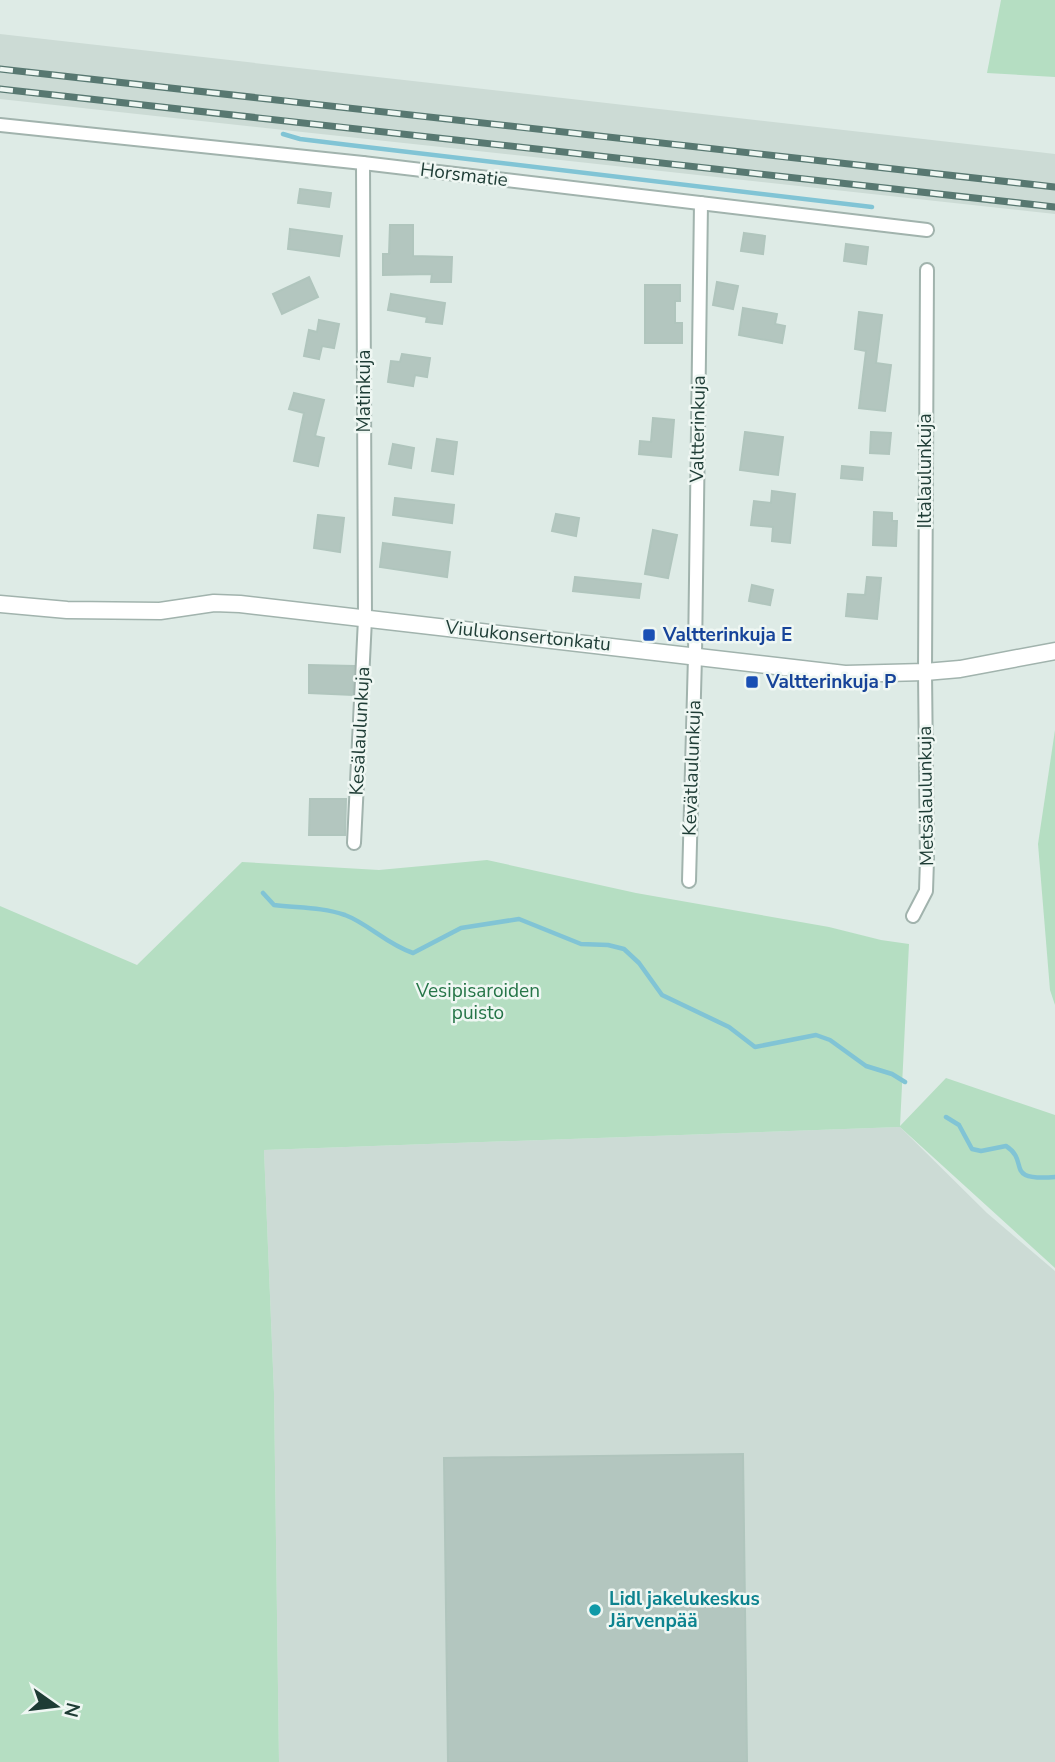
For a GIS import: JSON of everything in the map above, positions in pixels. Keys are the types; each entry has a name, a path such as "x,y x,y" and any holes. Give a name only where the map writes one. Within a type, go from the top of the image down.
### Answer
{"street":[{"name":"Horsmatie","path":"0,125 363,163 927,230"},
{"name":"Matinkuja","path":"363,163 365,619"},
{"name":"Valtterinkuja","path":"695,656 701,203"},
{"name":"Iltalaulunkuja","path":"925,673 927,270"},
{"name":"Viulukonsertonkatu","path":"0,604 67,610 160,611 214,603 845,674 925,673 1055,651"},
{"name":"Kesälaulunkuja","path":"354,842 365,619"},
{"name":"Kevätlaulunkuja","path":"689,881 695,656"},
{"name":"Metsälaulunkuja","path":"913,916 926,891 927,880 925,673"}],"shaded area":[{"path":"0,34 1055,154 1055,214 0,99"},
{"path":"900,1127 987,1213 1055,1271 1055,1762 279,1762 274,1393 264,1150"}],"green space":[{"path":"1001,0 1055,0 1055,77 987,73"},
{"path":"1055,730 1055,1005 1050,990 1038,844"},
{"name":"Vesipisaroiden puisto","path":"487,860 636,893 909,944 900,1126 946,1078 1055,1115 1055,1268 900,1127 264,1150 274,1393 279,1762 0,1762 0,906 137,965 242,862 379,870"}],"building":[{"path":"300,189 331,193 329,207 298,203"},
{"path":"390,225 413,225 413,256 452,257 451,282 431,282 432,274 383,275 383,254 389,254"},
{"path":"290,229 342,236 339,256 288,249"},
{"path":"744,233 765,236 763,254 741,251"},
{"path":"846,244 868,247 866,264 844,261"},
{"path":"309,277 318,297 282,314 273,294"},
{"path":"717,282 738,286 733,309 713,305"},
{"path":"645,285 680,285 680,301 675,301 675,323 682,323 682,343 645,343"},
{"path":"391,294 445,303 442,324 426,322 427,317 388,310"},
{"path":"743,308 777,314 775,324 785,326 782,343 739,335"},
{"path":"859,312 882,315 876,363 891,365 885,411 859,408 866,351 855,349"},
{"path":"319,320 339,324 334,348 322,346 319,359 304,356 309,330 317,332"},
{"path":"402,354 430,358 427,377 415,375 413,386 388,382 391,361 400,362"},
{"path":"294,393 324,400 315,436 324,438 318,466 294,461 304,413 289,409"},
{"path":"653,418 674,420 671,457 639,454 640,441 651,442"},
{"path":"745,432 783,437 778,475 740,470"},
{"path":"871,432 891,433 889,454 870,453"},
{"path":"437,439 457,442 453,474 432,471"},
{"path":"393,444 414,448 411,468 389,464"},
{"path":"842,466 863,468 862,480 841,478"},
{"path":"772,491 795,494 790,543 772,541 773,527 751,525 754,501 771,503"},
{"path":"395,498 454,505 452,523 393,515"},
{"path":"874,512 892,513 892,521 897,521 896,546 873,545"},
{"path":"556,514 579,518 576,536 552,531"},
{"path":"318,515 344,518 340,552 314,548"},
{"path":"653,530 677,535 668,578 645,574"},
{"path":"383,543 450,552 447,577 380,567"},
{"path":"575,577 641,584 639,598 573,591"},
{"path":"867,577 881,578 877,619 846,616 848,594 865,595"},
{"path":"752,585 773,590 770,605 749,601"},
{"path":"309,665 354,666 353,695 309,693"},
{"path":"310,799 346,799 345,835 309,835"},
{"name":"Lidl jakelukeskus Järvenpää","path":"743,1454 747,1762 448,1762 444,1458"}],"waterway":[{"path":"283,134 300,139 872,207"},
{"path":"263,893 274,905 319,909 345,915 394,945 413,953 461,928 519,919 581,944 608,945 624,949 639,963 662,995 729,1027 755,1047 816,1035 830,1040 866,1066 892,1074 905,1082"},
{"path":"946,1117 959,1125 972,1149 981,1151 1006,1146 1017,1158 1023,1173 1028,1176 1055,1177"}],"railway":[{"path":"0,69 1055,187"},
{"path":"0,89 1055,207"}],"place":[{"name":"Valtterinkuja E","path":"649,635"},
{"name":"Valtterinkuja P","path":"752,682"},
{"name":"Lidl jakelukeskus Järvenpää","path":"595,1610"}]}
